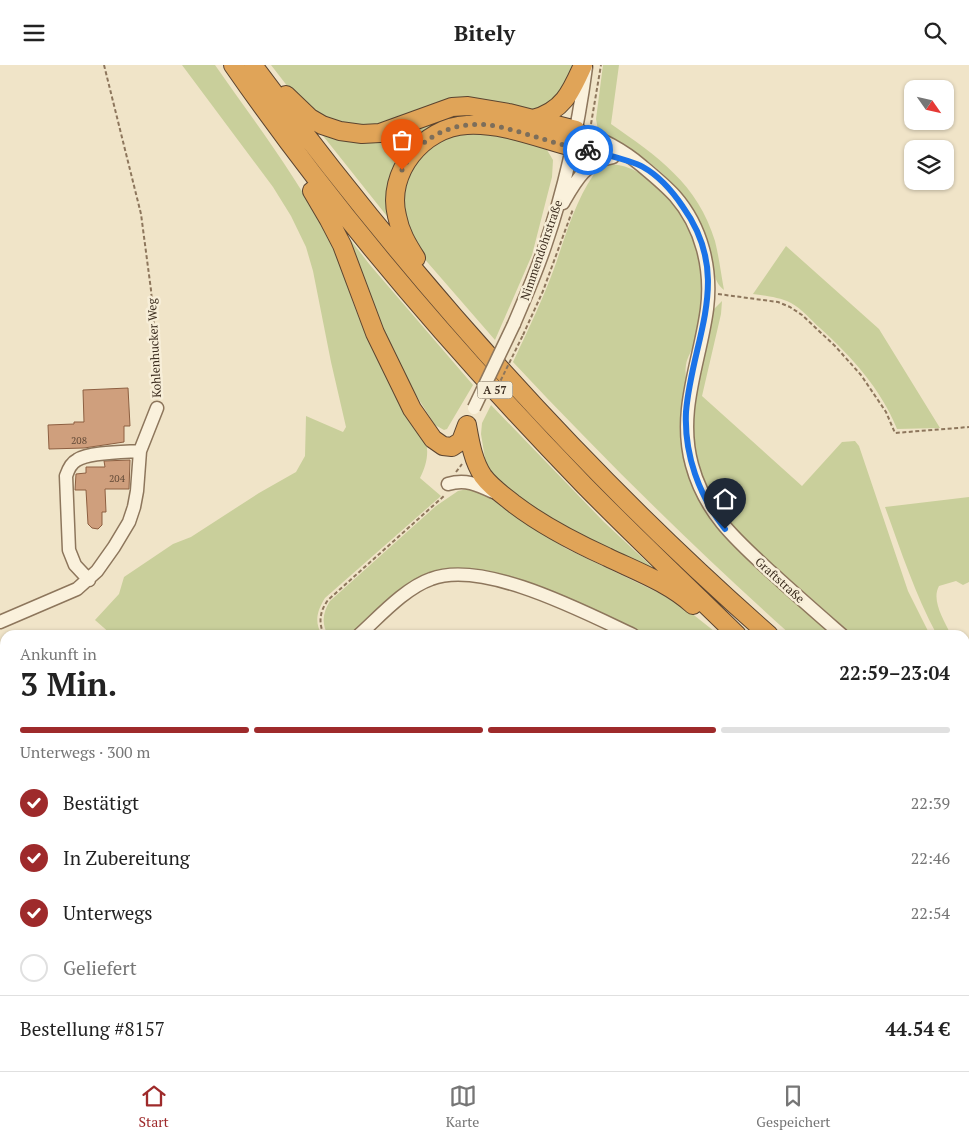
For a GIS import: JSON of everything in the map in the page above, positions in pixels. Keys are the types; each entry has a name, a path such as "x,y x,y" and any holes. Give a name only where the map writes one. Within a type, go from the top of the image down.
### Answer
{"highway":[{"name":"A 57","path":"232,65 274,125 354,227 428,315 585,486 733,630"},
{"name":"A 57","path":"254,65 370,216 448,309 525,395 677,550 764,630"},
{"path":"254,65 310,118 322,125 340,131 362,134 380,133 437,111 452,107 468,106 533,119 574,138"},
{"path":"533,119 545,116 564,102 585,65"},
{"path":"274,125 296,167 329,220 350,265 375,333 424,428 438,444 452,447 460,441 467,425"},
{"path":"448,309 404,240 396,215 398,181 409,157 432,136 466,125 488,125 574,138"},
{"path":"467,425 471,446 484,477 507,499 528,515 562,536 669,587 725,630"}],"street":[{"name":"Nimmendohrstraße","path":"467,425 514,324 536,271 552,221 574,138 585,65"},
{"name":"Graftstraße","path":"574,138 595,137 617,148 642,166 664,184 676,197 695,226 708,266 708,293 703,330 686,412 688,448 692,466 700,488 718,520 738,542 836,630"},
{"name":"Graftstraße","path":"574,138 613,157 642,166"},
{"path":"552,221 584,171 598,161 613,157"},
{"name":"Kohlenhucker Weg","path":"0,622 77,589 89,579 114,547 129,522 134,507 140,451 157,408"},
{"path":"89,579 75,565 69,550 66,476 70,467 77,460 86,457 140,451"},
{"path":"447,489 468,481 477,483 507,499"},
{"path":"365,630 421,583 442,575 458,574 484,577 519,586 620,630"}],"path":[{"name":"Kohlenhucker Weg","path":"104,65 141,214 151,290 159,386 157,408"},
{"path":"708,293 778,302 802,315 836,346 861,375 886,412 895,433 969,427"},
{"path":"492,399 524,335"},
{"path":"323,630 320,619 321,612 328,599 447,489"}],"green space":[{"path":"182,65 215,65 274,149 316,214 333,248 357,314 376,355 426,442 426,460 420,478 441,496 325,598 320,607 317,621 320,630 106,630 95,620 119,594 124,577 173,544 191,537 259,493 296,472 305,456 306,416 343,432 346,427 313,271 306,247 291,216 273,187"},
{"path":"271,65 574,65 568,87 539,112 493,102 362,128 327,120 295,96"},
{"path":"603,65 619,65 611,124 660,160 687,187 698,203 708,221 715,241 724,290 715,277 710,251 702,226 680,192 651,164 598,130 596,119"},
{"path":"467,109 488,121 413,147 394,225 316,127 339,136"},
{"path":"481,131 539,145 547,150 553,160 552,177 532,255 495,340 415,248 408,235 402,195 411,168 428,147 451,135"},
{"path":"608,164 617,165 633,170 648,178 666,195 688,228 700,264 702,302 695,341 686,365 686,380 681,406 681,442 688,474 702,505 732,545 826,630 786,630 649,501 580,433 513,362 555,266 576,207 594,174 593,169"},
{"path":"342,229 370,265 473,385 447,429 444,430 435,425 397,365"},
{"path":"786,246 879,329 940,428 897,429 883,400 864,374 843,350 806,315 795,305 786,301 753,294"},
{"path":"722,301 721,314 702,396 802,486 842,442 855,441 859,446 908,591 928,630 847,630 728,523 710,496 697,466 693,445 691,416 712,311"},
{"path":"491,405 604,522 667,581 557,528 496,481 486,465 481,434 482,423"},
{"path":"472,488 483,493 565,548 661,594 690,612 713,630 632,630 468,570 397,596 358,630 326,630 324,618 330,601 436,506 458,491"},
{"path":"969,497 969,582 963,585 956,581 939,586 936,597 937,604 949,630 934,630 929,620 885,507"}],"building":[{"path":"128,388 130,426 124,426 124,442 84,448 49,449 48,425 84,422 83,390"},
{"path":"130,460 129,489 105,489 106,512 102,512 102,525 98,529 92,528 88,524 86,490 75,490 76,474 86,473 86,467 105,467 104,461"}],"way so far":[{"path":"402,170 409,157 432,136 466,125 488,125 588,150"}],"route":[{"path":"588,150 642,166 664,184 676,197 695,226 700,239 708,266 707,309 689,394 686,430 692,466 700,488 725,529"}]}
